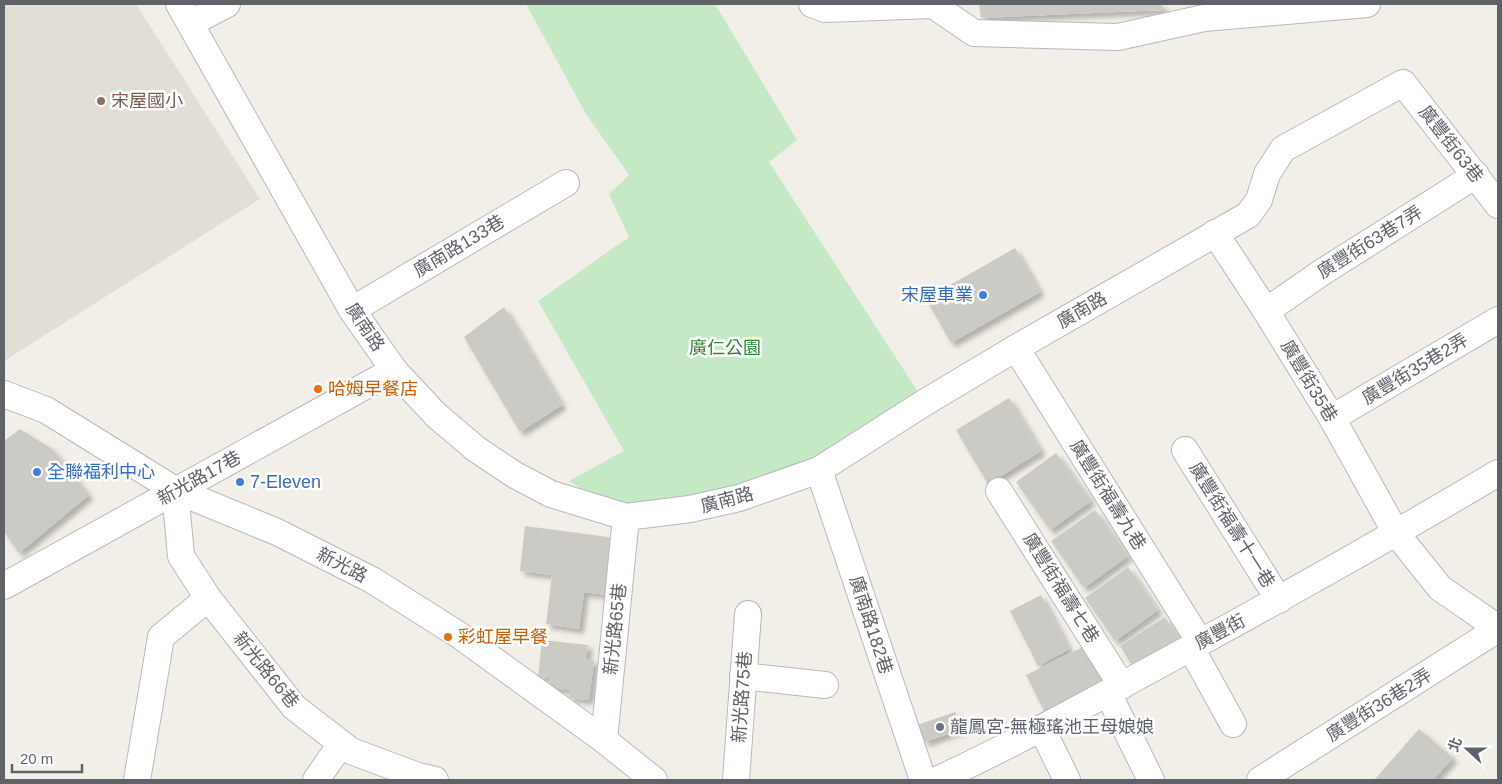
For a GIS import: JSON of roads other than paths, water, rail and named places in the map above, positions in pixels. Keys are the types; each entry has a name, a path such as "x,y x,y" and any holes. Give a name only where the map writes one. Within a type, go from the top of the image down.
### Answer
{"street":[{"path":"185,14 227,4"},
{"path":"812,4 825,9 933,5 974,33 1118,37 1204,18 1367,4"},
{"name":"廣南路","path":"185,14 352,310 394,370 436,415 476,449 515,475 551,494 626,518 690,509 739,498 820,470 924,403 1016,348 1248,215 1259,200 1267,174 1283,150 1403,83"},
{"name":"廣豐街63巷","path":"1403,83 1498,205"},
{"name":"廣豐街63巷7弄","path":"1266,311 1324,270 1476,175"},
{"name":"廣南路133巷","path":"352,310 566,183"},
{"name":"廣豐街35巷","path":"1215,233 1332,418 1396,533 1440,588 1498,628"},
{"name":"廣豐街35巷2弄","path":"1332,418 1498,320"},
{"name":"廣豐街福壽九巷","path":"1016,348 1196,645 1233,724"},
{"name":"新光路17巷","path":"4,586 394,370"},
{"name":"新光路","path":"4,394 46,410 175,490 277,532 372,580 458,635 604,740 654,780"},
{"name":"廣豐街福壽十一巷","path":"1185,450 1279,600"},
{"name":"廣南路182巷","path":"820,470 923,780"},
{"name":"廣豐街","path":"937,780 979,771 1042,729 1279,600 1498,474"},
{"name":"新光路66巷","path":"175,490 180,556 208,598 294,707 351,751 418,776 435,780"},
{"name":"廣豐街福壽七巷","path":"999,491 1115,689 1151,780"},
{"name":"新光路65巷","path":"604,740 626,518"},
{"path":"137,780 161,637 208,598"},
{"name":"新光路75巷","path":"736,780 742,676 748,614"},
{"name":"廣豐街36巷2弄","path":"1260,780 1498,628"},
{"path":"742,676 824,686"},
{"path":"1042,729 1067,780"},
{"path":"316,780 341,744"}],"place":[{"name":"宋屋國小","path":"101,101"},
{"name":"宋屋車業","path":"983,295"},
{"name":"哈姆早餐店","path":"318,389"},
{"name":"全聯福利中心","path":"37,472"},
{"name":"7-Eleven","path":"240,482"},
{"name":"彩虹屋早餐","path":"448,637"},
{"name":"龍鳳宮-無極瑤池王母娘娘","path":"940,727"}],"park label":[{"name":"廣仁公園","path":"725,348"}]}
